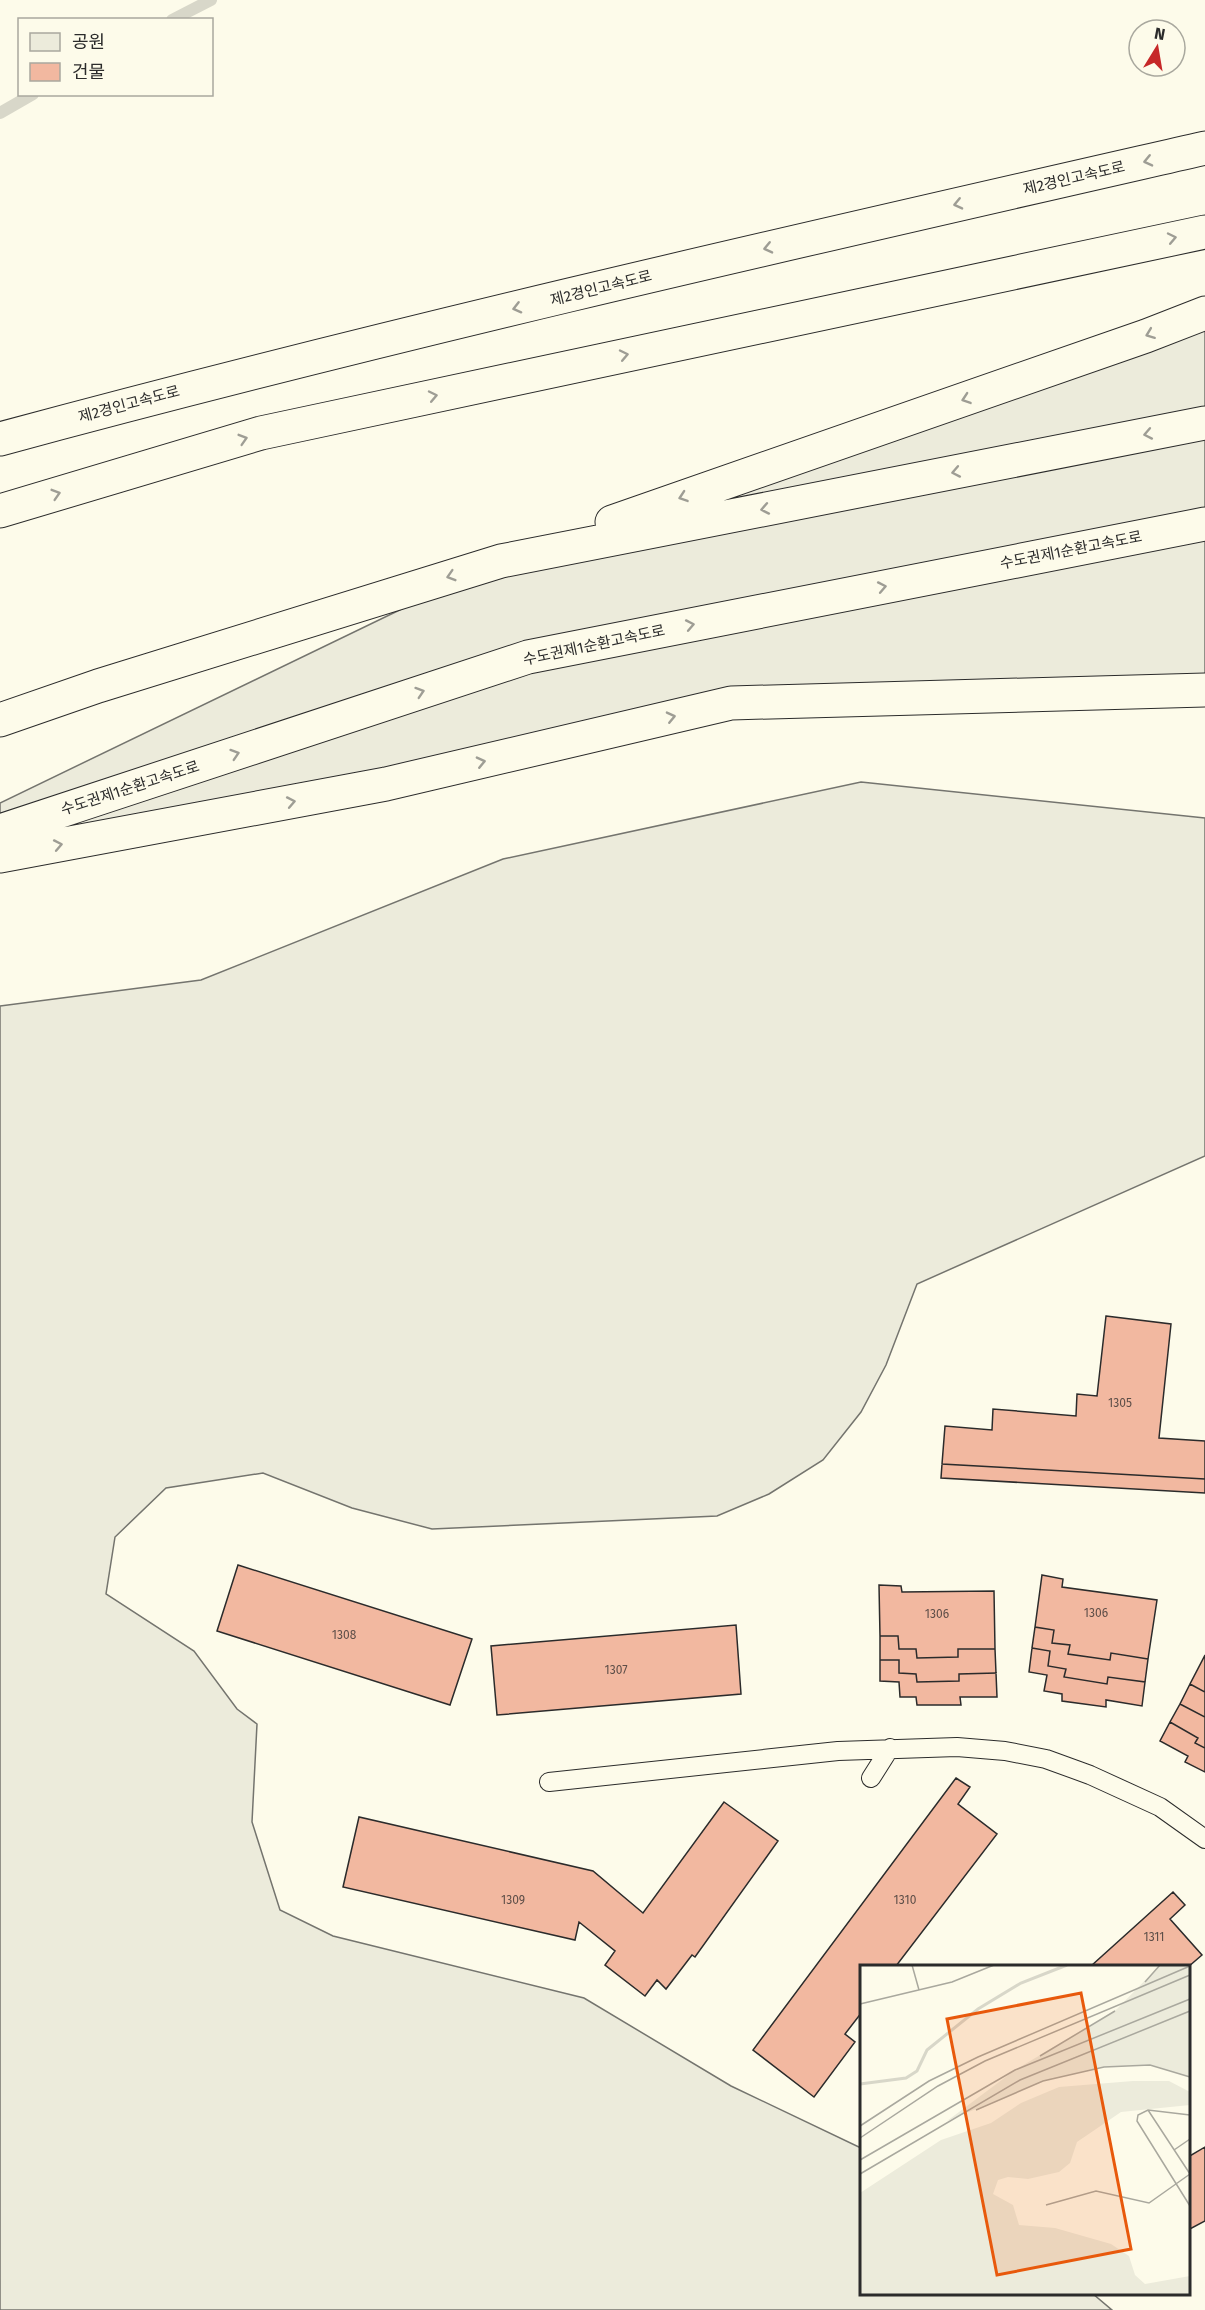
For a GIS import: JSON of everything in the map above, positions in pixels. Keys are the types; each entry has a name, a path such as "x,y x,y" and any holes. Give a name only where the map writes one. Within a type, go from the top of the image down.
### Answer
{"highway":[{"name":"제2경인고속도로","path":"0,439 207,383 741,254 1205,148"},
{"path":"0,511 261,433 1205,232"},
{"path":"0,720 98,686 501,561 1205,314"},
{"path":"501,561 1205,423"},
{"name":"수도권제1순환고속도로","path":"0,831 528,657 1205,524"},
{"path":"0,856 386,784 730,703 1205,690"}],"lane":[{"path":"871,1778 890,1748"},
{"path":"549,1782 837,1751 890,1748 966,1748 1005,1751 1046,1759 1090,1775 1160,1807 1205,1839"}],"green space":[{"path":"1205,307 1205,690 731,703 0,856 0,803 501,561"},
{"path":"861,782 1205,818 1205,1156 917,1284 886,1365 861,1412 823,1460 769,1494 717,1516 432,1529 352,1508 263,1473 166,1488 115,1537 106,1594 194,1651 237,1709 257,1724 252,1822 280,1910 333,1936 584,1998 731,2086 860,2148 860,2295 1094,2295 1112,2310 0,2310 0,1006 201,980 503,859"}],"building":[{"path":"1106,1316 1171,1324 1159,1438 1205,1441 1205,1479 942,1464 945,1426 992,1430 993,1409 1076,1416 1077,1394 1097,1396"},
{"path":"942,1464 1205,1479 1205,1493 941,1478"},
{"path":"238,1565 472,1639 450,1705 217,1631"},
{"path":"1042,1575 1063,1579 1062,1587 1157,1600 1148,1659 1111,1653 1110,1660 1068,1654 1070,1645 1052,1643 1054,1630 1035,1627"},
{"path":"879,1585 901,1586 902,1592 994,1591 995,1649 958,1649 958,1657 917,1658 916,1649 899,1649 898,1636 880,1636"},
{"path":"736,1625 741,1694 497,1715 491,1646"},
{"path":"1035,1627 1054,1630 1052,1643 1070,1645 1068,1654 1110,1660 1111,1653 1148,1659 1145,1682 1108,1677 1107,1684 1064,1677 1066,1669 1048,1666 1050,1651 1032,1648"},
{"path":"880,1636 898,1636 899,1649 916,1649 917,1658 958,1657 958,1649 995,1649 996,1673 959,1674 959,1681 917,1682 916,1674 899,1673 899,1660 880,1660"},
{"path":"1032,1648 1050,1651 1048,1666 1066,1669 1064,1677 1107,1684 1108,1677 1145,1682 1142,1706 1106,1700 1106,1707 1062,1701 1062,1694 1044,1691 1047,1675 1029,1672"},
{"path":"1205,1655 1205,1692 1190,1684"},
{"path":"880,1660 899,1660 899,1673 916,1674 917,1682 959,1681 959,1674 996,1673 997,1697 960,1697 961,1705 917,1705 916,1697 900,1697 899,1682 880,1681"},
{"path":"1190,1684 1205,1692 1205,1717 1180,1704"},
{"path":"1180,1704 1205,1717 1205,1748 1195,1743 1198,1738 1170,1722"},
{"path":"1170,1722 1198,1738 1195,1743 1205,1748 1205,1772 1185,1762 1188,1756 1160,1741"},
{"path":"956,1778 970,1787 958,1804 997,1834 897,1965 860,1965 860,2015 845,2034 855,2042 814,2097 753,2050"},
{"path":"724,1802 778,1841 695,1957 692,1955 666,1989 657,1980 645,1996 605,1965 615,1951 579,1922 575,1940 343,1887 359,1817 593,1871 643,1913"},
{"path":"1173,1892 1185,1905 1170,1919 1202,1955 1190,1965 1092,1965"},
{"path":"1205,2147 1205,2221 1190,2229 1190,2156"}],"waterway":[{"path":"176,18 211,0"},
{"path":"0,113 30,96"}]}
